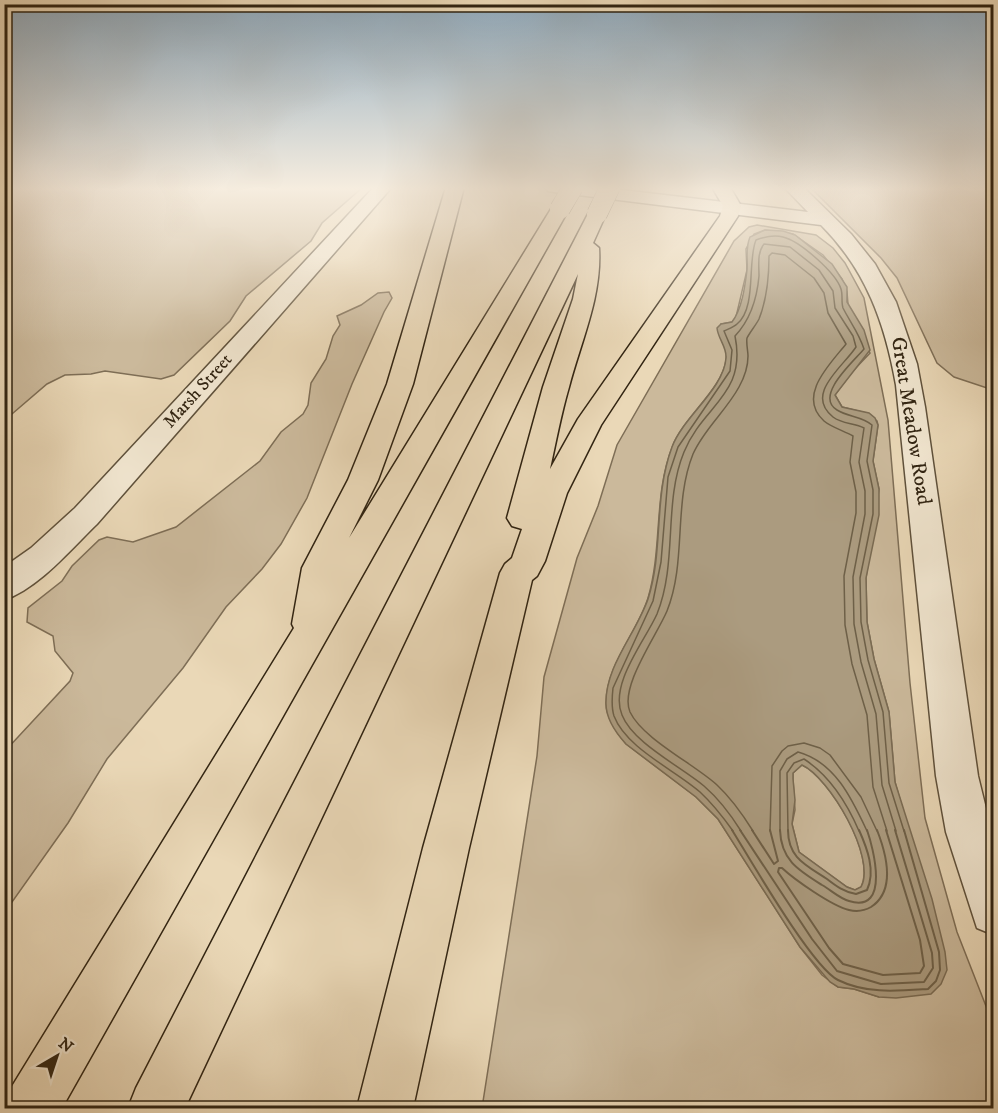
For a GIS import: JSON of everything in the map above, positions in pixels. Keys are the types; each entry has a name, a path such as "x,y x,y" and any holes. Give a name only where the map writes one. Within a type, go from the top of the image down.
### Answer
{"highway":[{"path":"310,636 311,609 319,568 363,480 392,409 441,239"},
{"path":"31,1108 310,636 537,239"},
{"path":"156,1108 584,239"},
{"path":"517,573 512,566 513,553 552,402 588,278 593,239"},
{"path":"385,1108 446,848 517,573 525,567 528,561 552,493 588,425 715,239"}],"street":[{"name":"Marsh Street","path":"4,586 43,557 86,516 336,239"},
{"name":"Great Meadow Road","path":"843,239 875,281 895,322 901,346 912,407 957,776 968,832 993,911"}],"shaded area":[{"path":"4,239 312,239 246,296 230,321 174,375 161,379 105,371 65,375 47,384 5,420"},
{"path":"751,239 746,249 747,270 736,317 732,322 721,324 726,351 723,371 718,382 678,434 673,445 660,501 653,579 643,611 611,675 607,689 606,708 613,725 626,744 696,797 718,819 800,947 822,975 838,987 854,989 879,997 905,817 895,782 889,712 874,659 867,622 866,578 879,489 873,461 878,425 877,421 866,413 842,407 835,395 870,353 848,304 847,292 842,279 823,255 800,239 821,239 833,248 845,263 864,298 888,420 910,683 925,818 957,932 993,1024 993,1108 482,1108 537,756 544,677 577,558 598,506 617,445 734,241"},
{"path":"862,239 993,239 993,390 954,377 937,363 897,278"},
{"path":"389,292 392,298 352,384 307,498 281,544 262,569 226,607 183,668 107,759 68,823 5,912 5,751 70,681 73,673 55,651 53,636 27,622 28,608 62,581 72,566 99,540 107,537 133,542 176,527 260,461 281,432 303,414 308,405 311,383 326,359 333,336 340,325 337,316 361,305 378,293"},
{"path":"802,765 813,772 825,785 848,819 862,857 864,874 861,887 855,890 847,887 799,852 792,824 795,810 793,773"}],"water":[{"path":"749,239 800,239 832,264 847,287 847,302 864,330 870,350 835,395 842,407 869,413 878,425 873,461 879,489 879,515 866,578 867,622 874,659 889,712 895,782 932,899 945,952 947,970 941,984 931,994 896,998 879,997 854,989 838,987 830,982 800,947 718,819 696,797 626,744 615,730 608,715 606,704 610,676 643,612 653,580 666,466 677,436 711,392 724,369 726,354 717,328 721,324 732,322 738,311 747,270","holes":["802,765 813,772 825,785 848,820 862,857 864,874 861,887 855,890 847,887 799,852 792,824 795,800 793,773"]}]}
